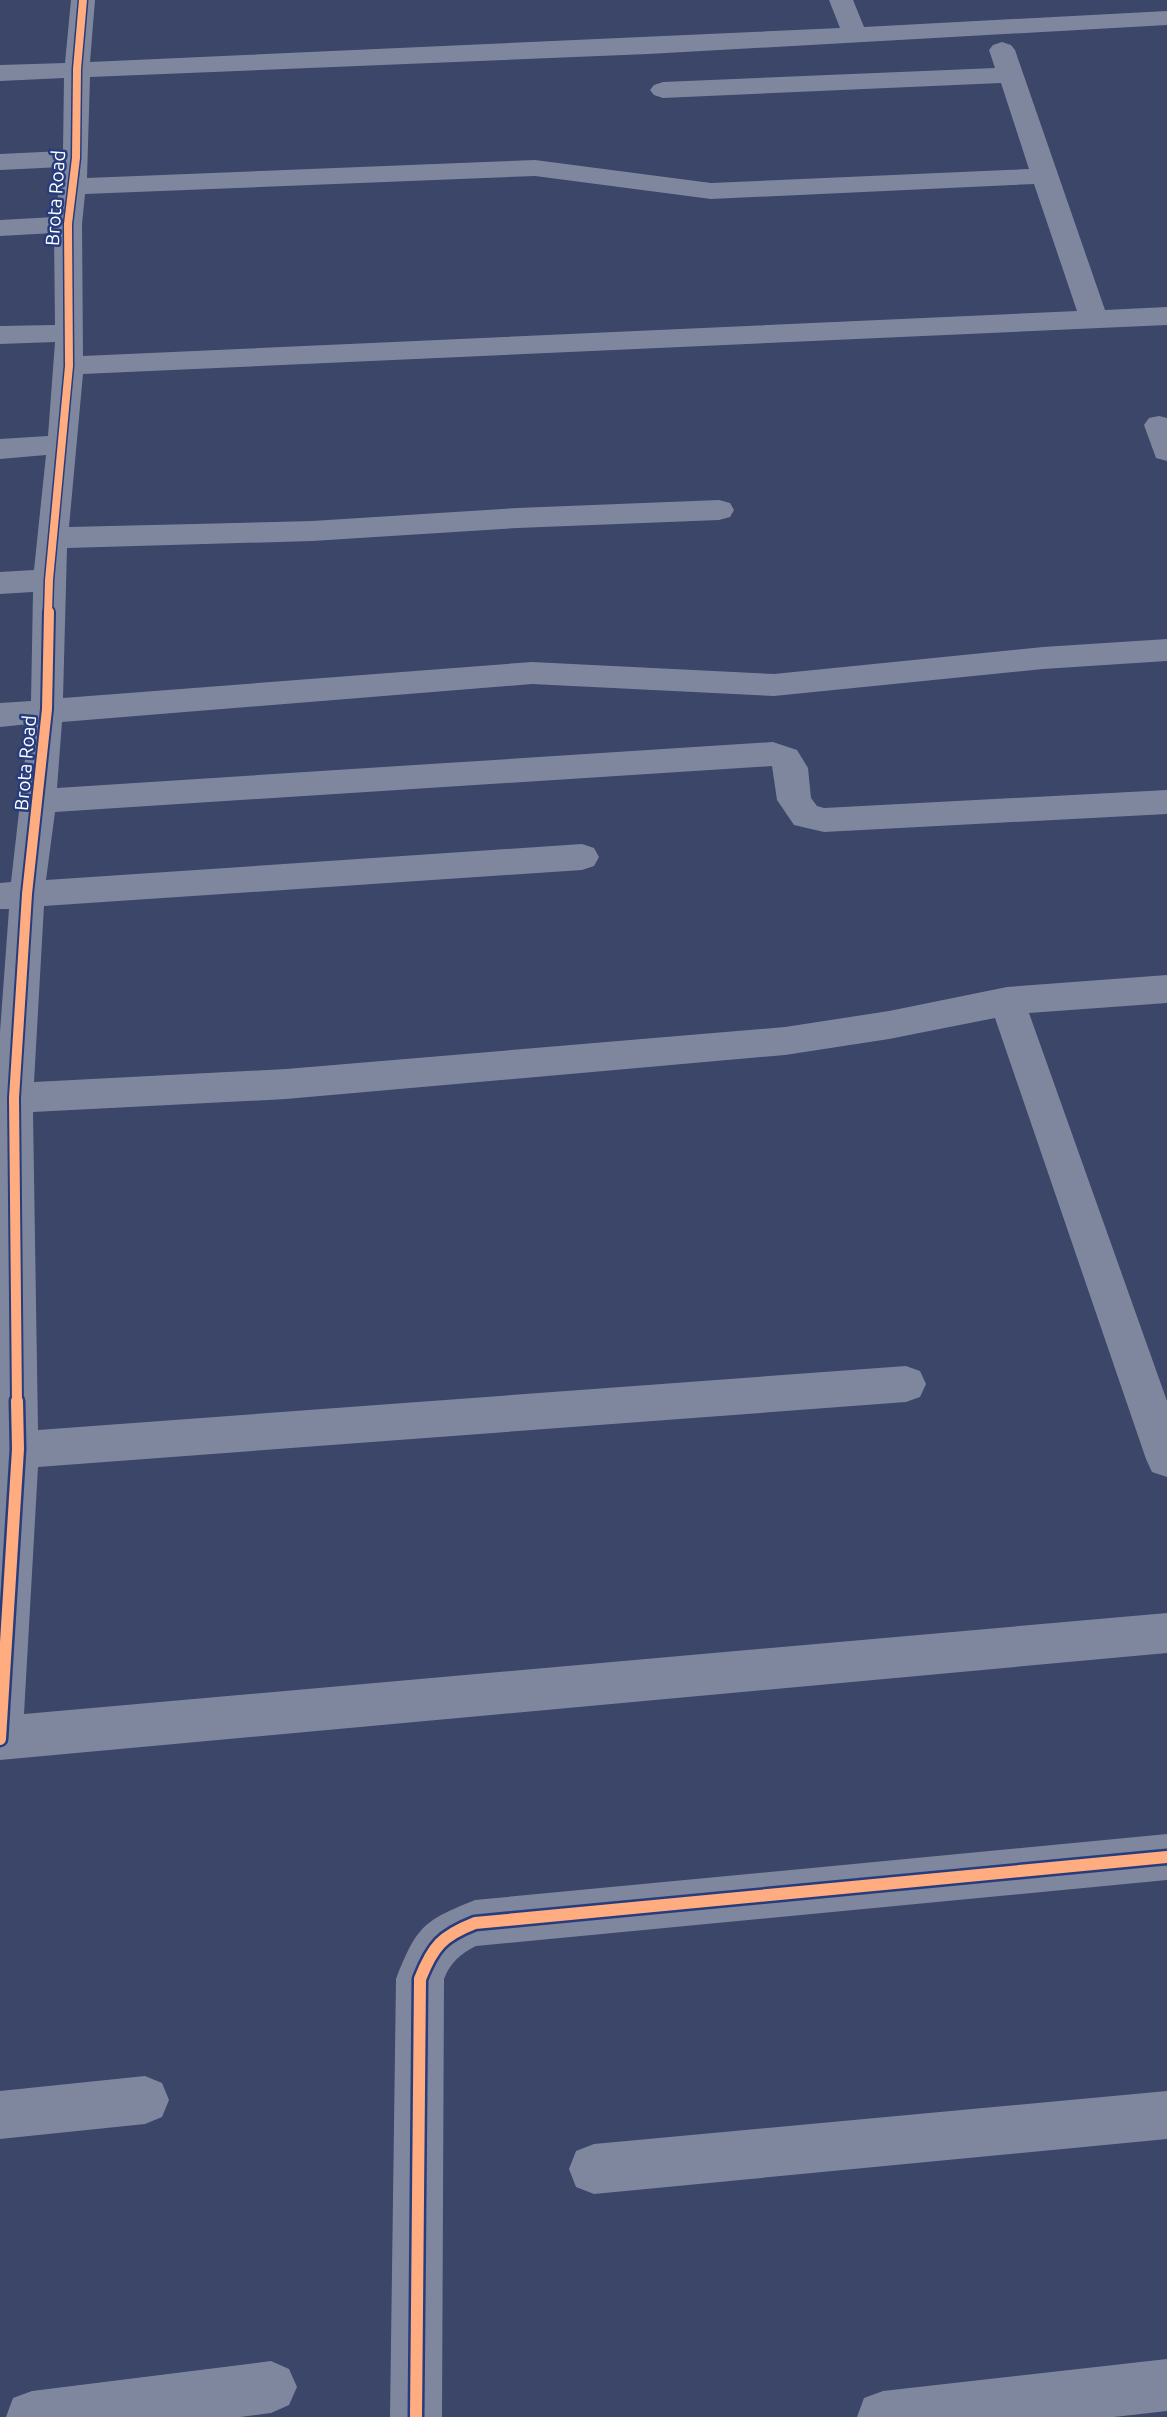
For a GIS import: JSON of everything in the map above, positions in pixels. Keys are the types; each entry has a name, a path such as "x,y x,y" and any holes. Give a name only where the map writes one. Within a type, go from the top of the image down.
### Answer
{"street":[{"name":"Brota Road","path":"0,1739 9,1450 7,1099 14,895 40,801 47,709 48,580 54,538 59,445 69,349 68,224 74,173 77,69 83,0"},
{"path":"841,0 854,33"},
{"path":"0,73 648,46 1167,18"},
{"path":"994,26 1094,320"},
{"path":"663,90 1011,75"},
{"path":"0,162 74,173 536,168 582,170 665,187 711,191 1045,176"},
{"path":"0,228 68,224"},
{"path":"0,335 69,349 1167,316"},
{"path":"0,449 59,445"},
{"path":"54,538 312,531 517,518 719,510"},
{"path":"0,583 48,580"},
{"path":"0,715 47,709 532,673 775,685 1043,658 1167,650"},
{"path":"40,801 773,754 785,758 791,768 794,800 806,816 824,820 1167,802"},
{"path":"14,895 582,857"},
{"path":"7,1099 286,1084 785,1041 889,1025 1007,1001 1167,989"},
{"path":"1007,1001 1167,1459"},
{"path":"9,1450 906,1384"},
{"path":"0,1739 1167,1633"},
{"path":"416,2417 420,1979 429,1952 443,1936 475,1923 1167,1857"},
{"path":"0,2115 145,2100"},
{"path":"594,2169 1167,2115"},
{"path":"883,2417 1167,2385"},
{"path":"32,2417 271,2387"}],"cycle path":[{"path":"0,1739 18,1449 14,1098 27,894 47,709 49,580 69,366 68,224 76,158 77,69 83,0"},
{"path":"416,2417 420,1979 429,1957 445,1937 475,1923 1167,1857"}]}
